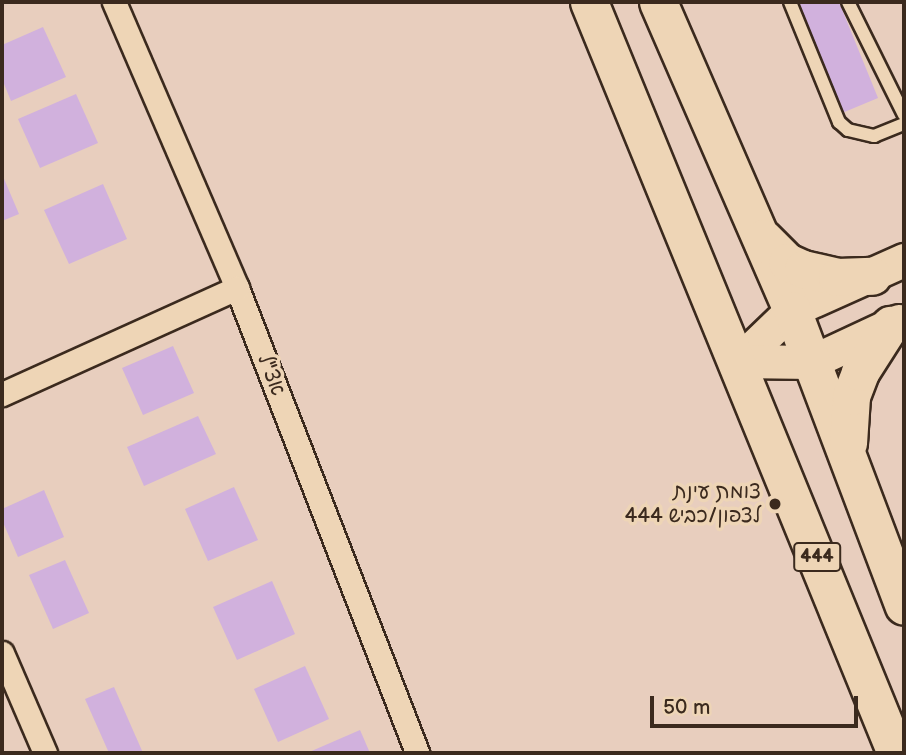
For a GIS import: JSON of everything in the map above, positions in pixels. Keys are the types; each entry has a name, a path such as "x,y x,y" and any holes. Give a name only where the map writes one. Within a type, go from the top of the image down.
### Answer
{"main road":[{"name":"444","path":"589,2 739,361 896,753"},
{"path":"658,2 792,310 904,606"},
{"path":"755,228 787,262 803,269 837,278 872,276"},
{"path":"739,361 792,310 904,260"},
{"path":"739,361 811,362 897,322"},
{"path":"848,458 851,397 860,372 897,322"}],"street":[{"name":"אצ\"ל","path":"114,2 237,288 417,753"},
{"path":"2,394 237,288"},
{"path":"2,653 9,694 45,753"}],"lane":[{"path":"790,2 839,122 848,130 874,136 904,124"},
{"path":"848,2 904,115"}],"building":[{"path":"797,2 839,2 878,98 842,113"},
{"path":"43,27 66,77 11,101 2,79 2,45"},
{"path":"76,94 98,143 40,168 18,119"},
{"path":"2,174 19,214 2,221"},
{"path":"103,184 127,239 69,264 44,210"},
{"path":"173,346 194,393 143,415 122,368"},
{"path":"198,416 216,454 144,486 127,447"},
{"path":"234,487 258,540 208,561 185,509"},
{"path":"44,490 64,537 18,557 2,520 2,509"},
{"path":"65,560 89,613 53,629 29,575"},
{"path":"272,581 295,634 237,660 213,607"},
{"path":"305,666 329,719 278,742 254,689"},
{"path":"114,687 143,753 109,753 85,699"},
{"path":"360,730 370,753 307,753"}],"place":[{"name":"צומת עינת לצפון/כביש 444","path":"775,504"}]}
